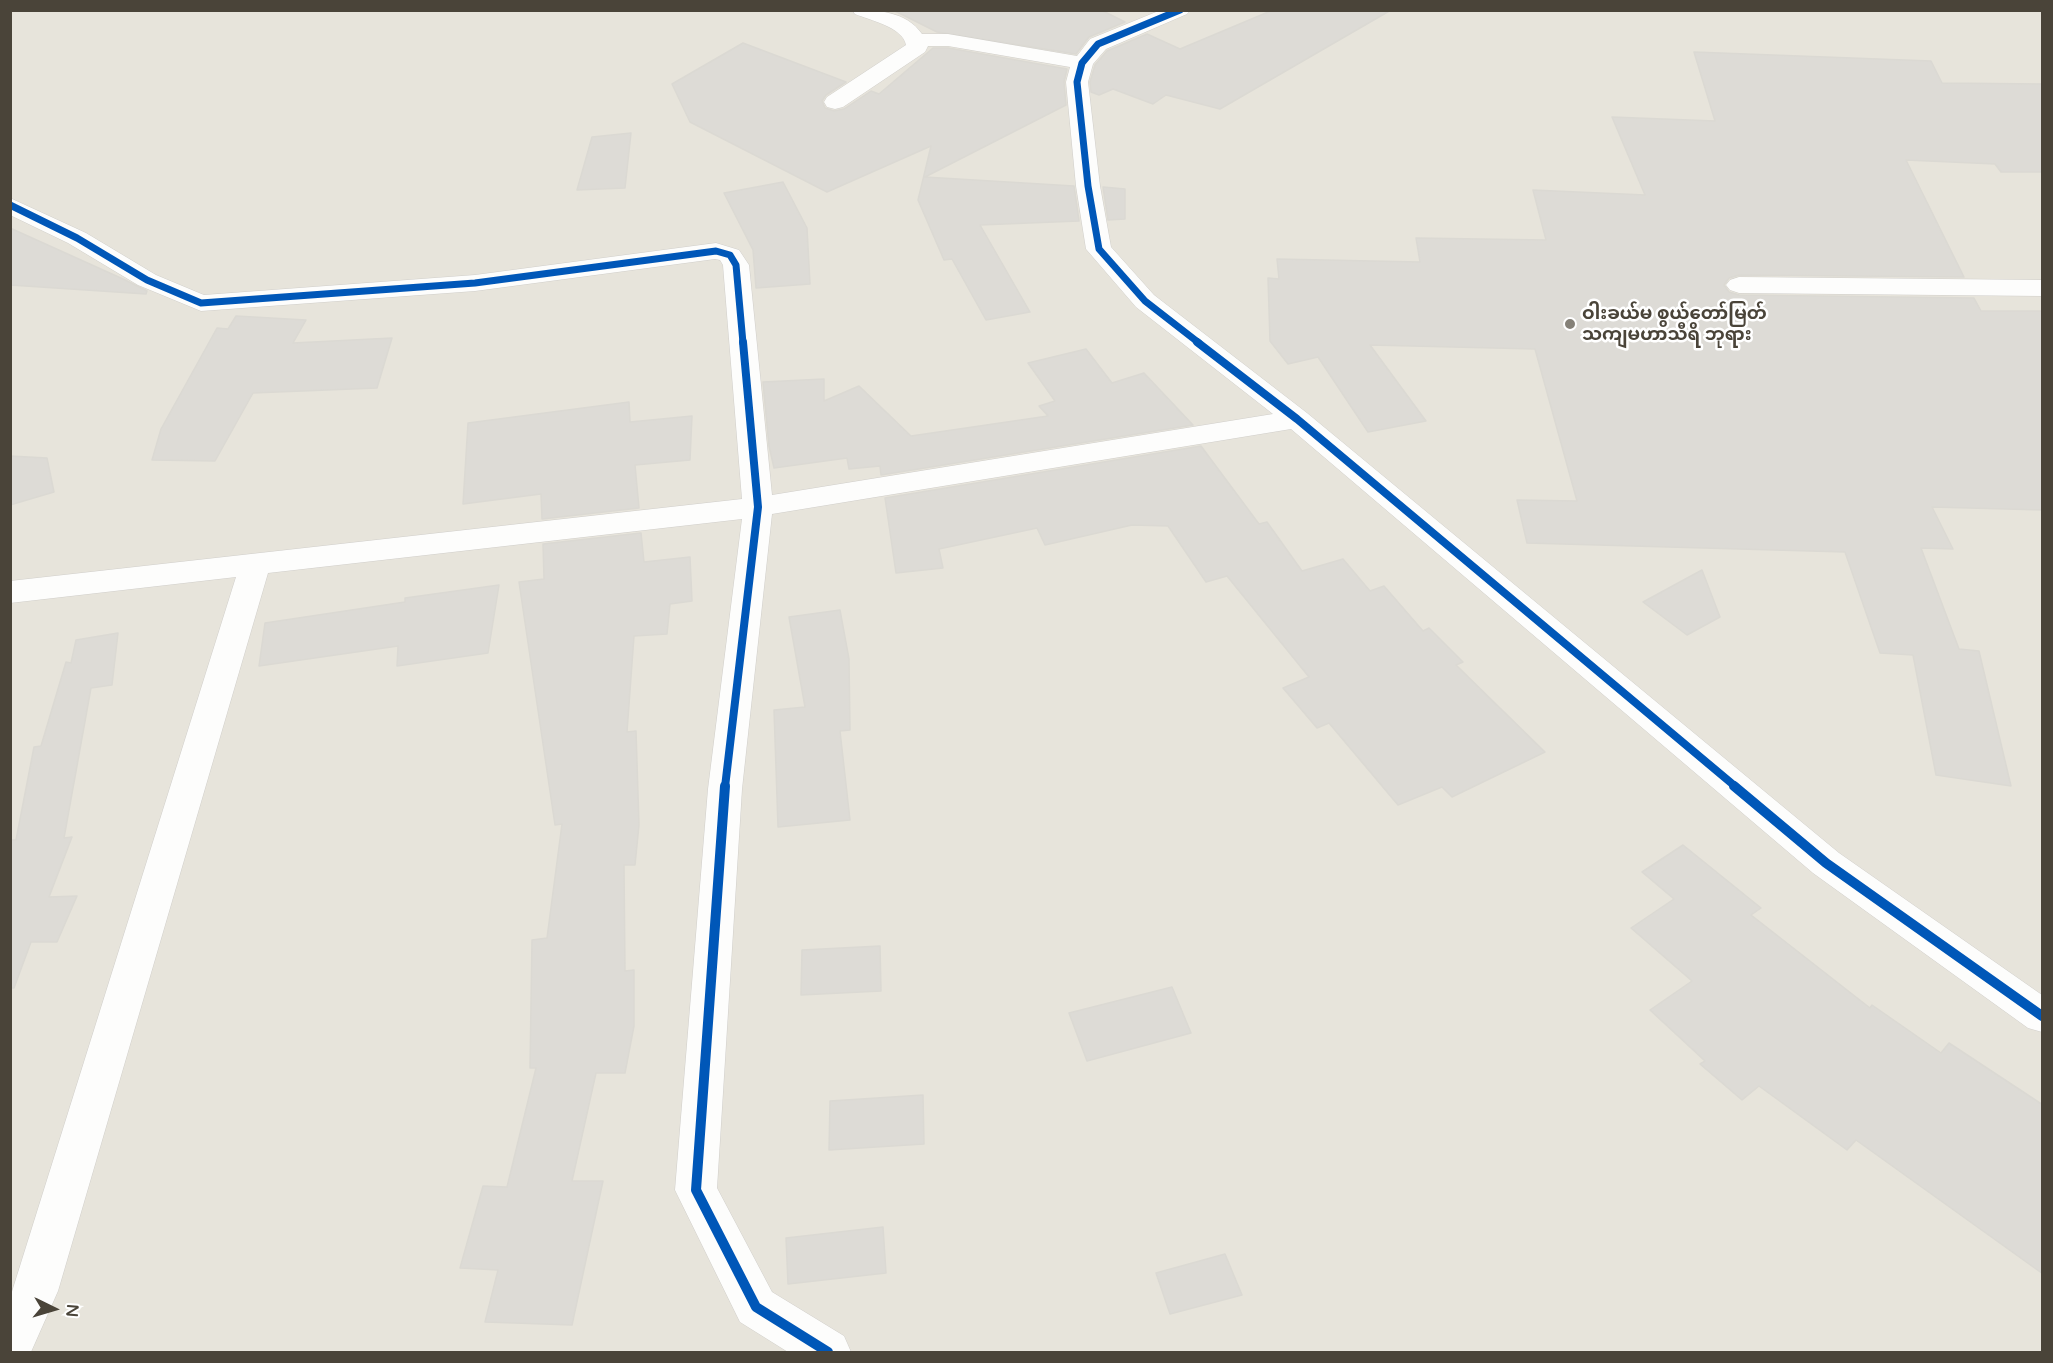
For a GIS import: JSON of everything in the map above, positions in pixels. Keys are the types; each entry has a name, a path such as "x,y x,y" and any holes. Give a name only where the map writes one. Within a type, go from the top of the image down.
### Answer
{"street":[{"path":"835,102 917,47 918,40 913,31 862,10"},
{"path":"1180,10 1098,44 1082,63 1077,82 1088,186 1099,249 1145,301 1297,419 1826,863 2043,1016"},
{"path":"918,40 948,40 1082,63"},
{"path":"10,205 77,238 147,280 201,303 475,283 716,251 730,255 736,265 758,507 725,789 696,1190 756,1307 828,1353"},
{"path":"1740,285 2043,288"},
{"path":"10,592 255,566 758,507 1297,419"},
{"path":"10,1349 36,1291 255,566"}],"shaded area":[{"path":"11,11 2042,11 2042,1352 11,1352"}],"building":[{"path":"893,10 1101,10 1125,22 1089,37 1076,54 937,32"},
{"path":"1273,10 1391,10 1220,109 1166,95 1153,104 1113,89 1099,95 1091,92 1090,82 1095,65 1107,51 1147,34 1180,49"},
{"path":"743,43 846,82 826,95 822,101 825,108 834,111 844,109 871,91 879,94 933,48 948,48 1067,69 1064,82 1066,105 925,177 1074,186 1079,221 980,225 1030,312 986,320 952,259 944,260 918,200 931,146 827,192 690,122 672,84"},
{"path":"1694,52 1931,61 1942,83 2043,84 2043,172 2001,172 1995,164 1906,160 1964,277 1739,275 1729,278 1724,285 1729,292 1739,295 1974,298 1981,311 2042,311 2043,510 1932,507 1953,549 1921,548 1959,649 1979,651 2011,786 1936,775 1913,655 1880,653 1845,552 1527,543 1517,500 1577,501 1535,349 1370,345 1426,421 1368,432 1318,357 1288,364 1270,341 1268,278 1279,279 1277,259 1420,262 1416,238 1546,240 1533,190 1645,195 1612,117 1715,121"},
{"path":"631,133 625,188 577,190 592,137"},
{"path":"783,182 807,228 810,284 756,288 753,250 724,193"},
{"path":"1103,187 1125,189 1125,219 1108,220"},
{"path":"10,228 123,279 147,291 146,294 10,285"},
{"path":"236,316 306,320 293,343 392,338 377,388 253,393 215,461 152,460 161,429 217,328 228,329"},
{"path":"1086,349 1112,383 1144,373 1193,425 881,475 880,466 849,469 847,458 774,468 769,446 763,382 824,379 824,401 859,386 911,436 1048,416 1039,406 1055,401 1028,363"},
{"path":"629,402 630,422 692,416 690,460 635,465 639,508 542,519 541,494 463,504 468,423"},
{"path":"1201,446 1259,524 1267,522 1302,571 1343,559 1370,591 1384,586 1423,631 1429,628 1463,662 1456,665 1545,752 1452,797 1442,787 1398,805 1329,723 1317,728 1283,688 1309,677 1227,576 1206,582 1168,526 1132,525 1045,545 1037,528 939,549 943,568 896,573 885,498"},
{"path":"10,456 47,458 54,492 10,505"},
{"path":"641,533 644,562 690,557 692,601 670,604 667,634 634,636 627,732 636,731 639,825 635,865 624,865 625,971 634,970 634,1026 625,1073 596,1073 572,1181 603,1181 572,1325 485,1322 498,1270 460,1268 483,1186 507,1187 536,1068 530,1068 532,940 547,938 562,824 555,825 519,582 544,579 543,544"},
{"path":"1702,570 1720,617 1687,635 1643,602"},
{"path":"499,585 488,653 397,666 398,646 259,666 265,623 405,602 405,598"},
{"path":"840,610 849,659 850,730 840,731 850,820 778,827 774,710 805,707 789,617"},
{"path":"118,633 112,685 91,688 64,838 72,837 49,897 77,896 57,942 31,942 14,988 10,988 10,840 16,840 34,747 41,746 66,662 71,663 76,640"},
{"path":"1683,845 1761,908 1751,915 1870,1008 1872,1005 1941,1053 1949,1043 2043,1105 2043,1274 1856,1140 1847,1150 1759,1086 1742,1100 1700,1064 1705,1061 1650,1010 1692,981 1631,928 1674,899 1642,872"},
{"path":"880,946 881,991 801,995 802,950"},
{"path":"1172,987 1191,1033 1087,1061 1069,1013"},
{"path":"923,1095 924,1144 829,1150 830,1101"},
{"path":"883,1227 886,1273 788,1284 786,1238"},
{"path":"1225,1254 1242,1295 1170,1314 1156,1273"}],"cycle path":[{"path":"1180,10 1098,44 1082,63 1077,82 1088,186 1099,249 1145,301 1297,419 1826,863 2042,1016"},
{"path":"10,205 77,238 147,280 201,303 475,283 716,251 730,255 736,265 758,507 725,789 696,1190 756,1307 828,1352"}],"place":[{"name":"ဝါးခယ်မ စွယ်တော်မြတ် သကျမဟာသီရိ ဘုရား","path":"1570,324"}]}
